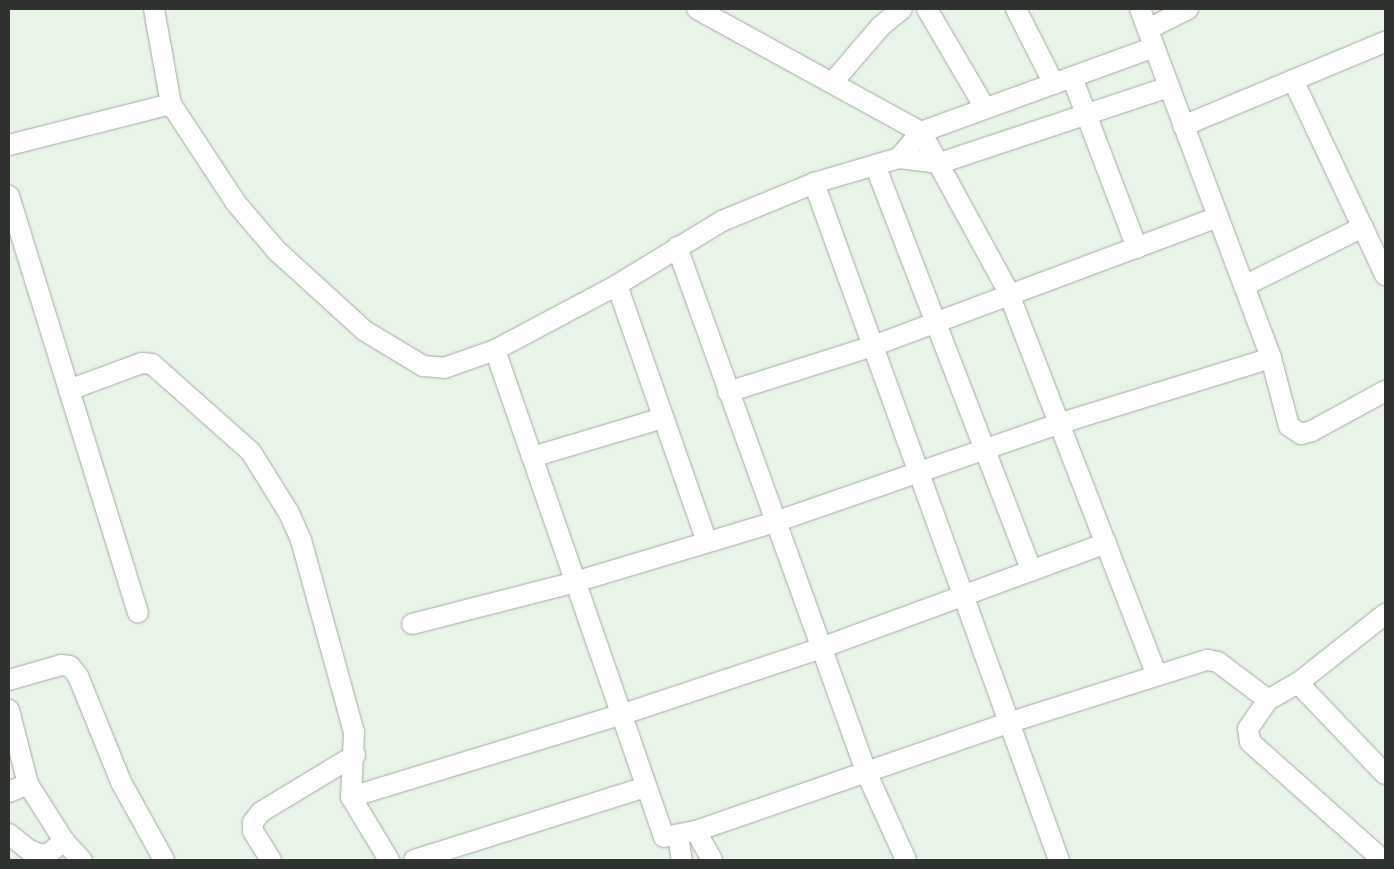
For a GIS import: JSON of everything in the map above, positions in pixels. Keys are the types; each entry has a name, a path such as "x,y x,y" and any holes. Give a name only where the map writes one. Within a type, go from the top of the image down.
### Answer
{"street":[{"path":"154,9 171,104 236,202 277,250 365,331 422,366 444,368 496,350 617,285 722,221 814,183 899,158 940,162 1168,87"},
{"path":"697,9 921,132 940,162 1009,295 1061,423 1158,675"},
{"path":"832,83 881,26 902,9"},
{"path":"927,9 985,108"},
{"path":"1016,9 1086,114 1137,248"},
{"path":"1140,9 1271,358 1289,426 1301,434 1312,431 1385,391"},
{"path":"899,158 921,132 1063,80 1151,38 1188,9"},
{"path":"1183,126 1385,42"},
{"path":"1293,80 1373,235 1385,275"},
{"path":"9,145 171,104"},
{"path":"875,165 983,450 1032,571"},
{"path":"814,183 1011,722 1059,860"},
{"path":"9,196 138,613"},
{"path":"728,392 873,346 1218,217"},
{"path":"1244,286 1373,235"},
{"path":"677,247 867,774 906,860"},
{"path":"617,285 708,542"},
{"path":"496,350 661,833 669,838 867,774 1011,722 1207,660 1218,662 1268,700"},
{"path":"412,624 575,582 775,522 1061,423 1271,358"},
{"path":"68,390 142,363 152,364 251,452 289,513 301,540 354,732 355,755 351,797 389,860"},
{"path":"532,456 663,418"},
{"path":"351,797 620,714 821,648 1106,542"},
{"path":"1383,860 1250,742 1248,729 1268,700 1298,683 1385,614"},
{"path":"9,680 60,665 70,666 78,676 121,782 164,860"},
{"path":"1298,683 1385,774"},
{"path":"9,710 28,784 64,841 82,860"},
{"path":"271,860 253,831 254,822 261,812 355,755"},
{"path":"9,792 28,784"},
{"path":"414,860 645,787"},
{"path":"682,860 687,833"},
{"path":"687,833 712,860"},
{"path":"9,834 29,850 39,854 48,854 64,841"}]}
